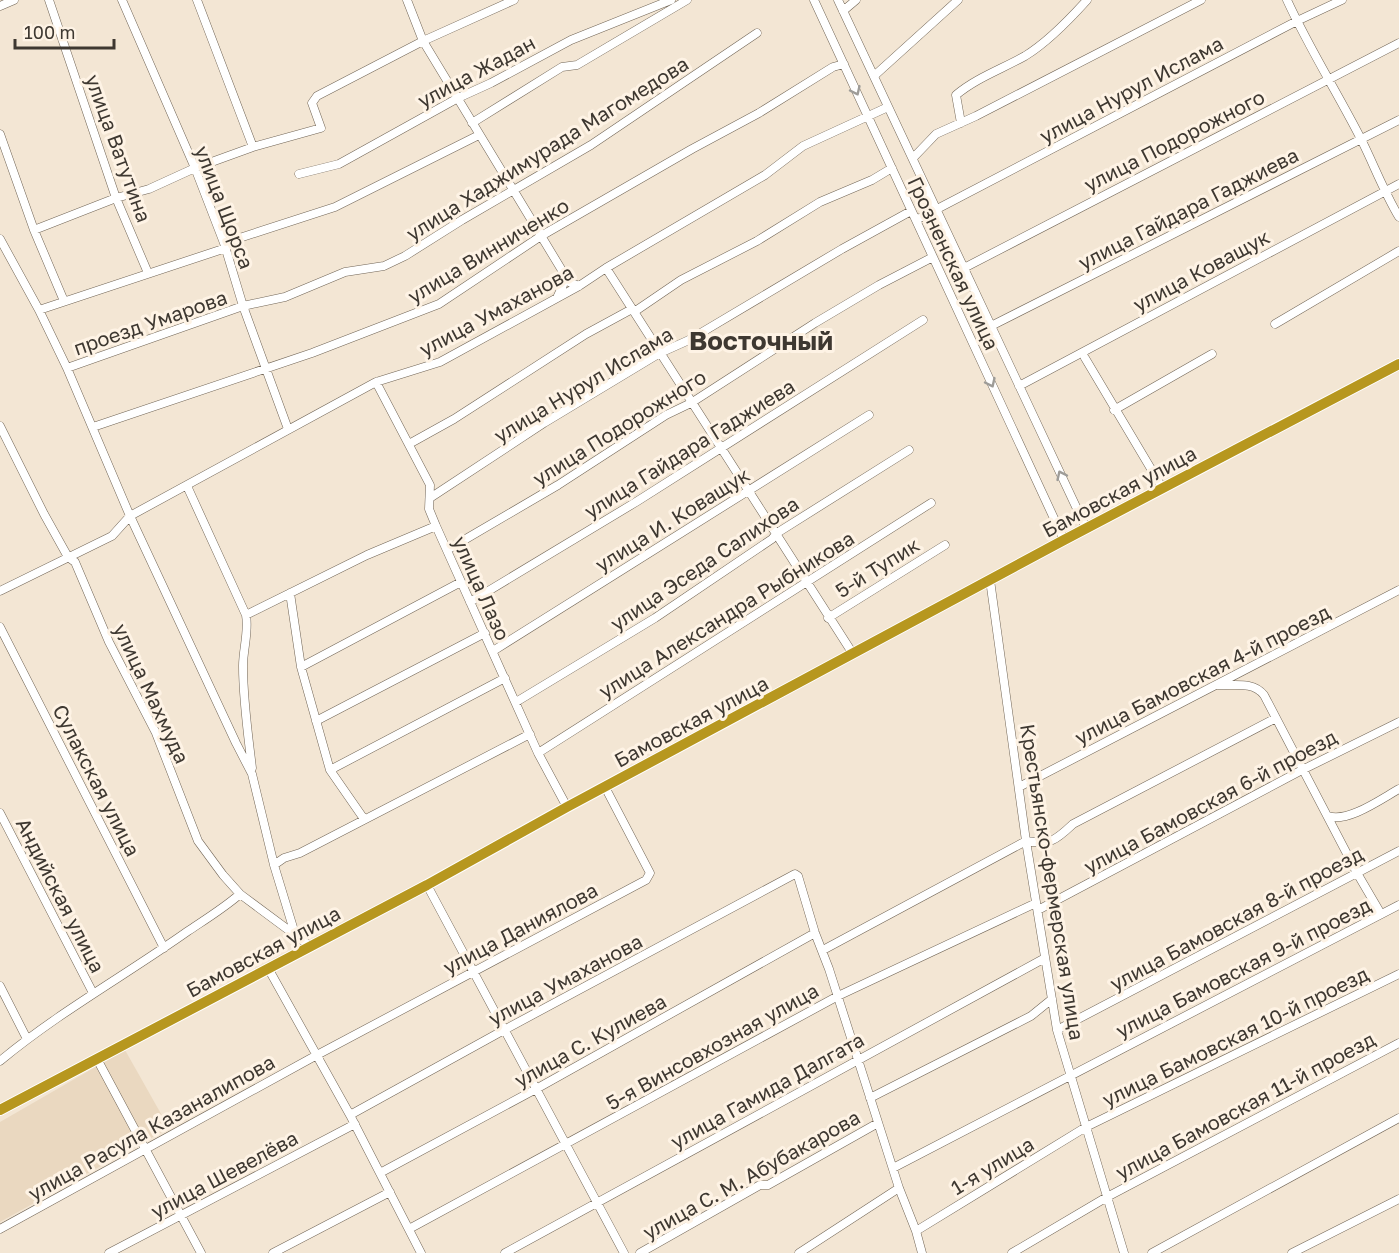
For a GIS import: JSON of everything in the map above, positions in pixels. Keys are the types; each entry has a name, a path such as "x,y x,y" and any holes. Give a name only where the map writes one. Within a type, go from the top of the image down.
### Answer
{"highway":[{"name":"Бамовская улица","path":"0,1110 427,885 567,807 1086,528 1399,364"}],"street":[{"path":"0,6 14,0"},
{"name":"улица Ватутина","path":"48,0 116,198 148,273"},
{"name":"улица Щорса","path":"122,0 195,168 225,246 243,306 288,429"},
{"path":"197,0 253,147"},
{"path":"407,0 423,41 513,192 569,282 579,286"},
{"path":"34,230 116,198 149,189 195,168 253,147 321,128 312,103 317,96 423,41 514,0"},
{"name":"улица Жадан","path":"299,174 339,164 458,98 571,40 671,0"},
{"path":"472,123 562,67 577,65 687,0"},
{"name":"Грозненская улица","path":"814,0 1064,540"},
{"name":"Грозненская улица","path":"838,0 1086,528"},
{"path":"843,11 856,0"},
{"path":"874,76 958,0"},
{"path":"961,123 956,95 967,86 1028,54 1067,22 1087,0"},
{"path":"912,158 936,134 1201,0"},
{"path":"1287,0 1327,79 1361,139 1384,191 1399,218"},
{"name":"улица Нурул Ислама","path":"916,220 1297,21 1342,0"},
{"name":"улица Хаджимурада Магомедова","path":"345,272 384,266 405,256 591,145 757,33"},
{"name":"улица Подорожного","path":"964,267 1399,43"},
{"name":"улица Винниченко","path":"93,427 266,369 375,330 439,304 541,236 759,113 833,68 844,64"},
{"name":"улица Умаханова","path":"0,591 112,536 130,516 376,382 440,362 579,286 765,175 803,146 888,107"},
{"name":"улица Гайдара Гаджиева","path":"992,326 1399,120"},
{"path":"0,134 34,230 64,301"},
{"path":"39,310 335,207 479,135"},
{"path":"409,444 454,419 576,341 633,310 681,280 757,241 820,202 872,180 892,168"},
{"name":"улица Коващук","path":"1019,386 1399,184"},
{"name":"улица Нурул Ислама","path":"430,498 544,423 911,211"},
{"path":"0,239 39,310 67,368 130,516 252,774"},
{"path":"1275,324 1399,252"},
{"name":"улица Подорожного","path":"447,550 558,485 666,415 691,403 815,323 879,285 933,257"},
{"path":"606,268 853,654"},
{"path":"557,298 563,285 562,271"},
{"name":"проезд Умарова","path":"67,368 243,306 285,297 345,272"},
{"name":"улица Гайдара Гаджиева","path":"470,602 636,502 923,320"},
{"path":"1114,410 1212,354"},
{"path":"1085,358 1163,489"},
{"name":"улица Лазо","path":"376,382 430,485 429,509 436,526 538,753 567,807"},
{"name":"улица И. Коващук","path":"493,651 869,415"},
{"name":"улица Махмуда","path":"0,426 68,557 75,562 109,642 156,734 198,841 240,894 310,946"},
{"name":"улица Эседа Салихова","path":"516,702 655,618 772,539 777,533 909,450"},
{"path":"187,486 246,615 243,662 244,697 252,774 274,865 295,934"},
{"name":"улица Александра Рыбникова","path":"538,753 931,503"},
{"path":"246,615 367,555 436,526"},
{"name":"5-й Тупик","path":"828,618 945,545"},
{"name":"Крестьянско-фермерская улица","path":"990,580 1026,841 1057,1030 1124,1253"},
{"path":"301,667 461,582"},
{"name":"улица Бамовская 4-й проезд","path":"1019,787 1399,590"},
{"path":"290,592 301,667 330,770 364,819"},
{"name":"Сулакская улица","path":"0,627 164,948"},
{"path":"316,721 485,633"},
{"path":"330,770 505,678"},
{"path":"1217,685 1254,686 1259,689 1381,914"},
{"path":"823,950 1026,841 1044,844 1060,836 1073,824 1276,718"},
{"name":"улица Бамовская 6-й проезд","path":"1037,906 1399,722"},
{"path":"274,865 530,734"},
{"name":"улица Даниялова","path":"317,1055 646,880 650,873 605,787"},
{"path":"1328,816 1336,819 1347,817 1399,789"},
{"name":"Андийская улица","path":"0,813 93,993"},
{"name":"улица Бамовская 8-й проезд","path":"1057,1030 1399,851"},
{"name":"улица Умаханова","path":"350,1115 795,874 798,876 815,933"},
{"path":"427,885 624,1253"},
{"name":"Андийская улица","path":"0,1061 27,1039 93,993 164,948 240,894"},
{"name":"улица Бамовская 9-й проезд","path":"893,1168 1399,905"},
{"name":"5-я Винсовхозная улица","path":"409,1229 838,996 1037,906"},
{"path":"815,933 823,950 922,1253"},
{"name":"улица С. Кулиева","path":"380,1173 536,1089 815,933"},
{"name":"улица Гамида Далгата","path":"505,1253 1045,958"},
{"path":"268,969 355,1124 421,1253"},
{"name":"улица Бамовская 10-й проезд","path":"1086,1127 1399,974"},
{"path":"0,986 27,1039"},
{"path":"870,1098 1031,1016 1052,999"},
{"name":"улица Бамовская 11-й проезд","path":"1012,1253 1107,1197 1399,1042"},
{"name":"улица Расула Казаналипова","path":"0,1229 317,1055"},
{"path":"97,1059 201,1253"},
{"path":"1152,1253 1399,1118"},
{"name":"улица С. М. Абубакарова","path":"640,1253 760,1185 768,1185 878,1123"},
{"name":"улица Шевелёва","path":"109,1253 355,1124"},
{"name":"1-я улица","path":"916,1231 1086,1127"},
{"path":"799,1253 899,1188"},
{"path":"273,1253 390,1192"},
{"path":"1292,1253 1399,1199"}],"shaded area":[{"path":"125,1050 169,1128 0,1222 0,1122"}],"district":[{"name":"Восточный","path":"761,340"}]}
